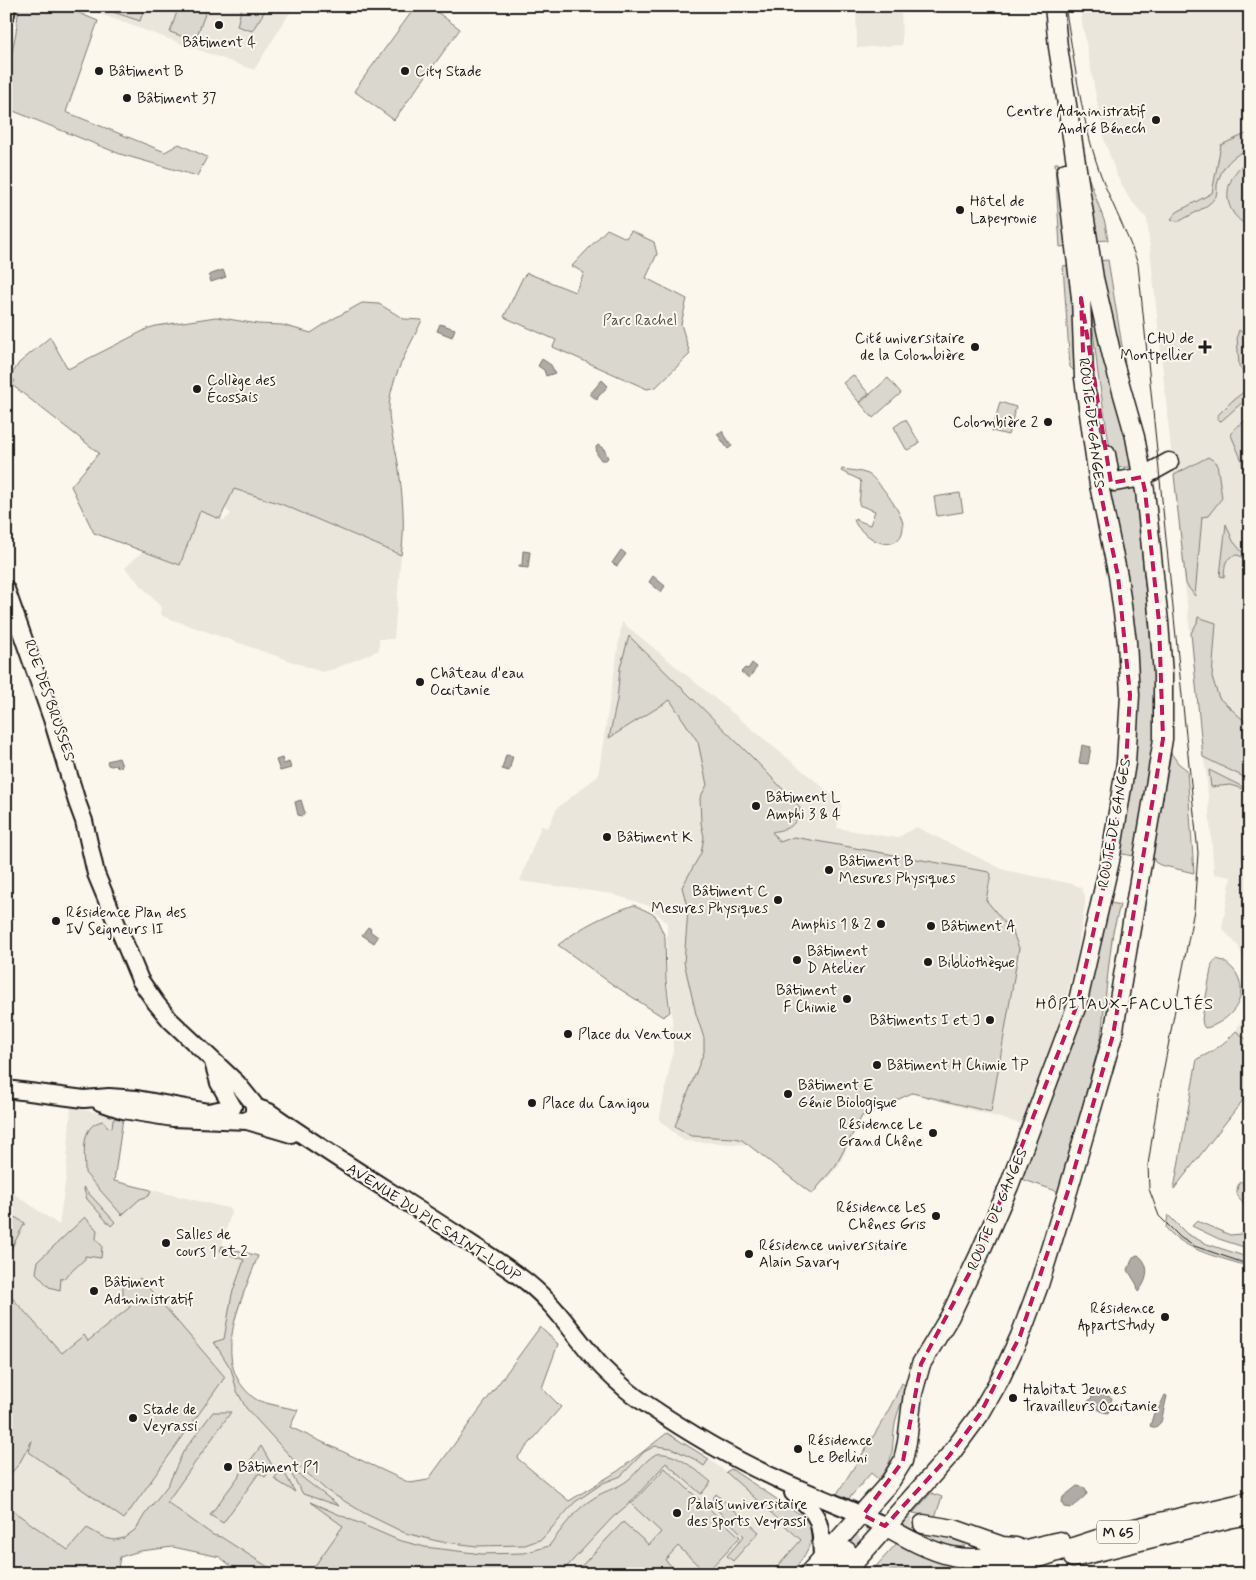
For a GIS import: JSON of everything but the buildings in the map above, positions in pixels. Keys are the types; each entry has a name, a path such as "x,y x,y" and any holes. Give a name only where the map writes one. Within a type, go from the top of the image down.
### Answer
{"main road":[{"path":"6,14 7,6"},
{"name":"ROUTE DE GANGES","path":"808,1574 824,1566 890,1482 903,1461 913,1393 921,1364 950,1316 1009,1186 1077,1005 1113,846 1126,763 1130,695 1127,642 1118,576 1099,485 1084,378 1080,298 1069,187 1054,98 1044,6"},
{"name":"ROUTE DE GANGES","path":"844,1574 949,1456 980,1414 1020,1336 1039,1286 1064,1206 1113,1035 1163,739 1159,622 1142,477 1135,436 1110,348 1094,278 1054,6"},
{"path":"1080,298 1089,340 1110,478 1115,482 1142,477 1169,462"},
{"name":"RUE DES BRUSSES","path":"7,587 10,602 52,719 76,802 81,811 90,842 96,874 140,980 156,1004 170,1020 230,1076 245,1112"},
{"name":"AVENUE DU PIC SAINT-LOUP","path":"6,1089 91,1099 123,1110 173,1118 245,1112 302,1136 413,1206 529,1284 561,1316 602,1367 627,1391 644,1403 694,1435 771,1476 885,1526"},
{"name":"AVENUE DU PIC SAINT-LOUP","path":"771,1476 813,1509 820,1524 824,1566"},
{"name":"M 65","path":"990,1574 1122,1531 1250,1501"},
{"name":"M 65","path":"1028,1574 1064,1560 1250,1515"},
{"path":"923,1524 954,1529 1002,1546 1044,1544"},
{"path":"885,1526 936,1552 953,1557 972,1558 1008,1554 1044,1544 1122,1531"},
{"path":"953,1557 984,1540"},
{"path":"824,1566 847,1551"}],"highlighted area":[{"path":"1081,298 1111,483 1142,477 1145,491 1159,622 1163,739 1113,1035 1068,1191 1020,1336 980,1414 949,1456 885,1526 863,1515 903,1461 921,1364 979,1255 1077,1005 1113,845 1126,763 1130,695 1118,576 1099,485 1084,378"}],"shaded area":[{"path":"78,6 294,6 254,70"},
{"path":"856,6 901,6 902,45 857,48"},
{"name":"CHU de Montpellier","path":"1079,6 1250,6 1250,989 1248,971 1239,947 1222,928 1231,877 1214,874 1206,770 1203,757 1147,219 1129,198 1117,176 1104,139"},
{"path":"223,270 226,277 211,282 209,275"},
{"path":"440,324 455,329 452,337 437,331"},
{"path":"542,359 551,365 555,373 546,376 544,370 538,366"},
{"path":"602,380 608,386 597,400 590,394"},
{"path":"722,431 732,446 728,449 717,434"},
{"path":"598,445 604,449 608,458 606,460 601,460 597,454 596,447"},
{"path":"234,489 281,504 401,555 394,639 379,639 379,650 334,669 322,672 162,616 160,606 125,568 142,552 180,565 200,511 224,520 231,514 225,509"},
{"path":"621,550 626,554 617,566 612,563"},
{"path":"523,551 530,552 528,568 519,567 519,565 522,565"},
{"path":"653,576 665,586 661,592 649,582"},
{"path":"622,622 842,803 837,828 897,838 916,827 1004,870 1073,884 1081,888 1085,895 1085,904 1076,961 1050,1053 1021,1124 912,1093 862,1117 838,1167 812,1194 749,1145 684,1141 659,1120 673,1051 672,1012 667,978 667,923 649,906 612,894 520,881 541,826 548,828 557,808 598,776"},
{"path":"752,663 757,667 749,678 741,672 745,668 748,669"},
{"path":"1082,745 1091,747 1088,764 1079,763"},
{"path":"506,755 513,756 509,771 502,769"},
{"path":"119,758 122,766 108,765 107,761"},
{"path":"282,758 284,764 289,762 291,768 280,771 276,760"},
{"path":"301,800 305,813 302,816 298,815 295,802"},
{"path":"368,927 378,937 374,943 362,935"},
{"path":"1250,989 1250,1042 1236,1031 1247,1007"},
{"path":"71,1107 123,1118 114,1181 232,1209 222,1246 258,1256 234,1324 230,1348 234,1375 244,1389 256,1399 298,1410 290,1427 410,1483 428,1480 540,1327 558,1344 542,1388 561,1407 517,1458 569,1501 618,1471 667,1433 726,1472 801,1540 771,1574 241,1574 222,1558 173,1547 140,1551 120,1557 117,1574 6,1574 6,1188 59,1225 66,1176"},
{"path":"1138,1255 1145,1263 1147,1273 1144,1283 1138,1292 1137,1285 1128,1270 1133,1257"},
{"path":"1097,1391 1112,1398 1108,1413 1087,1403"},
{"path":"1165,1395 1167,1396 1161,1422 1156,1427 1152,1427 1150,1426 1154,1413 1157,1412"},
{"path":"1077,1486 1085,1488 1087,1494 1072,1508 1065,1507 1062,1502 1063,1497"},
{"path":"931,1567 941,1574 883,1574 888,1571"}],"green space":[{"path":"19,6 62,6 98,21 66,112 165,152 179,144 207,157 197,176 120,154 6,108 6,81"},
{"path":"115,6 145,6 140,21 113,12"},
{"path":"179,6 208,6 195,41 170,32"},
{"path":"242,6 268,6 252,31 237,26"},
{"path":"416,6 429,6 460,29 394,120 354,91"},
{"path":"1250,132 1250,149 1238,154 1221,172 1216,195 1213,200 1180,221 1171,219 1177,212 1212,193 1221,145"},
{"path":"1250,159 1250,227 1233,212 1229,203 1228,193 1234,175"},
{"path":"1055,163 1058,163 1068,246 1060,247"},
{"path":"1085,168 1105,223 1108,240 1095,241"},
{"name":"Parc Rachel","path":"607,229 626,238 631,231 654,242 657,254 646,278 687,299 681,324 690,354 656,387 647,389 553,347 556,340 504,317 523,277 527,273 575,292 584,273 572,266"},
{"path":"1108,260 1127,376 1114,343 1097,261"},
{"path":"1072,265 1079,376 1070,367 1063,266"},
{"path":"362,303 379,304 404,319 422,320 396,375 390,398 390,423 398,463 403,509 401,555 281,504 234,489 220,519 200,511 180,565 94,533 71,486 99,453 12,385 15,381 10,377 19,363 50,337 68,369 156,326 216,317 258,324 282,325 311,333"},
{"path":"1091,311 1094,311 1120,405 1131,467 1113,468 1098,374"},
{"path":"1239,330 1250,346 1247,352 1250,355 1250,383 1239,366 1237,336"},
{"path":"853,375 869,394 859,402 843,383"},
{"path":"888,378 901,393 873,418 860,403"},
{"path":"1250,387 1250,397 1221,421 1218,420 1218,415"},
{"path":"1000,402 1016,407 1008,435 992,431"},
{"path":"1250,418 1250,495 1245,495 1242,461 1231,435 1235,428"},
{"path":"906,420 919,442 918,445 908,450 894,427"},
{"path":"1208,457 1217,463 1222,498 1208,516 1202,517 1195,596 1186,584 1174,475"},
{"path":"842,469 868,474 883,489 902,519 903,524 901,536 893,543 888,544 877,541 858,528 854,519 870,525 875,511 859,505 860,480 841,471"},
{"path":"1135,488 1156,692 1151,772 1134,856 1117,853 1133,739 1107,493"},
{"path":"960,493 963,512 937,516 934,497"},
{"path":"1226,524 1233,541 1247,558 1245,559 1238,555 1230,557 1226,562 1224,577 1220,576"},
{"path":"1198,617 1216,623 1212,677 1219,698 1250,726 1250,780 1203,757 1191,633"},
{"path":"629,636 800,807 796,819 791,826 772,832 780,842 794,837 989,872 991,874 986,900 1013,933 1019,948 991,1112 912,1093 862,1116 836,1165 812,1194 742,1140 691,1136 675,1126 704,1052 704,1038 696,1014 684,962 688,910 682,887 701,853 704,837 701,823 700,798 707,785 698,742 670,700 609,738 617,700 620,668"},
{"path":"1169,750 1178,763 1187,770 1194,873 1160,865 1155,862 1152,854"},
{"path":"1209,770 1247,789 1230,785 1211,787"},
{"path":"1103,901 1120,905 1113,932 1101,1038 1059,1192 1016,1177"},
{"path":"634,905 655,915 665,937 666,980 670,1012 663,1017 612,984 558,945 594,922"},
{"path":"1216,959 1225,962 1238,976 1241,991 1240,998 1227,1017 1213,1026 1205,1028 1202,1019 1212,964"},
{"path":"1236,1031 1250,1042 1250,1091 1174,1189 1197,1059 1218,1047"},
{"path":"123,1118 114,1181 151,1190 149,1196 140,1199 122,1215 85,1173 84,1149 87,1134 95,1124 103,1121 108,1127 112,1128 113,1119"},
{"path":"1240,1181 1250,1189 1250,1208 1238,1196 1237,1190"},
{"path":"83,1187 115,1222 111,1226 87,1199"},
{"path":"6,1212 25,1223 6,1258"},
{"path":"1168,1215 1187,1234 1207,1244 1250,1258 1250,1267 1205,1253 1184,1243 1166,1228"},
{"path":"85,1217 97,1230 96,1239 102,1246 101,1258 85,1256 85,1259 63,1279 61,1278 60,1290 49,1287 36,1273 38,1261"},
{"path":"1197,1221 1230,1235 1242,1234 1250,1236 1250,1249 1219,1239 1192,1226"},
{"path":"222,1246 258,1256 239,1305 231,1340 231,1357 235,1373 243,1387 257,1400 298,1410 290,1427 410,1483 428,1480 540,1327 558,1344 542,1388 561,1407 517,1458 569,1501 618,1471 667,1433 709,1459 704,1466 671,1448 655,1446 644,1452 621,1476 603,1483 575,1502 542,1539 525,1545 477,1546 437,1541 405,1533 364,1513 326,1490 300,1467 246,1408 237,1391 231,1369 214,1342 224,1339 232,1294 244,1260 220,1251"},
{"path":"128,1276 134,1283 140,1278 225,1377 124,1519 29,1452 32,1440 19,1464 6,1479 6,1291 62,1353 84,1335 88,1341 130,1307 123,1299 123,1281"},
{"path":"902,1383 908,1387 896,1419 892,1453 888,1466 878,1479 871,1473 845,1503 835,1497 879,1427"},
{"path":"213,1412 231,1412 167,1502 213,1535 221,1537 279,1574 240,1574 220,1557 173,1547 140,1551 120,1557 117,1574 6,1574 6,1506 68,1550 87,1528 105,1538 114,1540 124,1538 136,1529 145,1514 168,1485 183,1452"},
{"path":"261,1446 273,1467 265,1477 259,1473 223,1523 210,1515"},
{"path":"656,1454 664,1454 678,1459 711,1482 701,1494 666,1463 631,1502 612,1518 560,1574 309,1574 343,1526 310,1502 398,1540 425,1547 482,1554 524,1553 549,1546 570,1518 582,1506 597,1496 624,1483"},
{"path":"286,1465 339,1506 303,1494"},
{"path":"282,1468 295,1492 274,1479"},
{"name":"Palais universitaire des sports Veyrassi","path":"665,1468 740,1537 706,1573 678,1546 665,1560 680,1574 574,1574 623,1522 649,1545 661,1532 631,1504"},
{"path":"731,1469 804,1517 813,1530 805,1554 790,1574 771,1574 801,1540 726,1472"},
{"path":"931,1493 942,1497 935,1517 913,1513"},
{"path":"716,1494 759,1532 733,1561 727,1556 744,1536 710,1503"},
{"path":"914,1526 967,1539 970,1543 950,1552 907,1533"},
{"path":"897,1543 934,1560 995,1564 975,1574 941,1574 939,1571 888,1571 883,1574 869,1574"}],"tunnel":[{"path":"847,1551 865,1537 882,1528 900,1524 923,1524"}],"tram line":[{"path":"1065,6 1090,142 1100,174 1138,264 1198,853 1194,910 1158,1099 1148,1165 1149,1189 1159,1216 1181,1238 1194,1246 1250,1265"}],"place":[{"name":"Bâtiment 4","path":"219,25"},
{"name":"Bâtiment B","path":"99,71"},
{"name":"City Stade","path":"405,71"},
{"name":"Bâtiment 37","path":"127,98"},
{"name":"Centre Administratif André Bénech","path":"1156,120"},
{"name":"Hôtel de Lapeyronie","path":"960,210"},
{"name":"Cité universitaire de la Colombière","path":"975,347"},
{"name":"CHU de Montpellier","path":"1205,347"},
{"name":"Collège des Écossais","path":"197,389"},
{"name":"Colombière 2","path":"1048,422"},
{"name":"Château d'eau Occitanie","path":"420,682"},
{"name":"Bâtiment L Amphi 3 & 4","path":"756,806"},
{"name":"Bâtiment K","path":"607,837"},
{"name":"Bâtiment B Mesures Physiques","path":"829,870"},
{"name":"Bâtiment C Mesures Physiques","path":"778,900"},
{"name":"Résidence Plan des IV Seigneurs II","path":"56,921"},
{"name":"Amphis 1 & 2","path":"881,924"},
{"name":"Bâtiment A","path":"931,926"},
{"name":"Bâtiment D Atelier","path":"797,960"},
{"name":"Bibliothèque","path":"928,962"},
{"name":"Bâtiment F Chimie","path":"847,999"},
{"name":"Bâtiments I et J","path":"990,1020"},
{"name":"Place du Ventoux","path":"568,1034"},
{"name":"Bâtiment H Chimie TP","path":"877,1065"},
{"name":"Bâtiment E Génie Biologique","path":"788,1094"},
{"name":"Place du Canigou","path":"532,1103"},
{"name":"Résidence Le Grand Chêne","path":"933,1133"},
{"name":"Résidence Les Chênes Gris","path":"936,1216"},
{"name":"Salles de cours 1 et 2","path":"166,1243"},
{"name":"Résidence universitaire Alain Savary","path":"749,1254"},
{"name":"Bâtiment Administratif","path":"94,1291"},
{"name":"Résidence AppartStudy","path":"1165,1317"},
{"name":"Habitat Jeunes Travailleurs Occitanie","path":"1013,1398"},
{"name":"Stade de Veyrassi","path":"133,1418"},
{"name":"Résidence Le Bellini","path":"798,1449"},
{"name":"Bâtiment P1","path":"228,1467"},
{"name":"Palais universitaire des sports Veyrassi","path":"677,1513"}],"district":[{"name":"HÔPITAUX-FACULTÉS","path":"1125,1003"}]}
